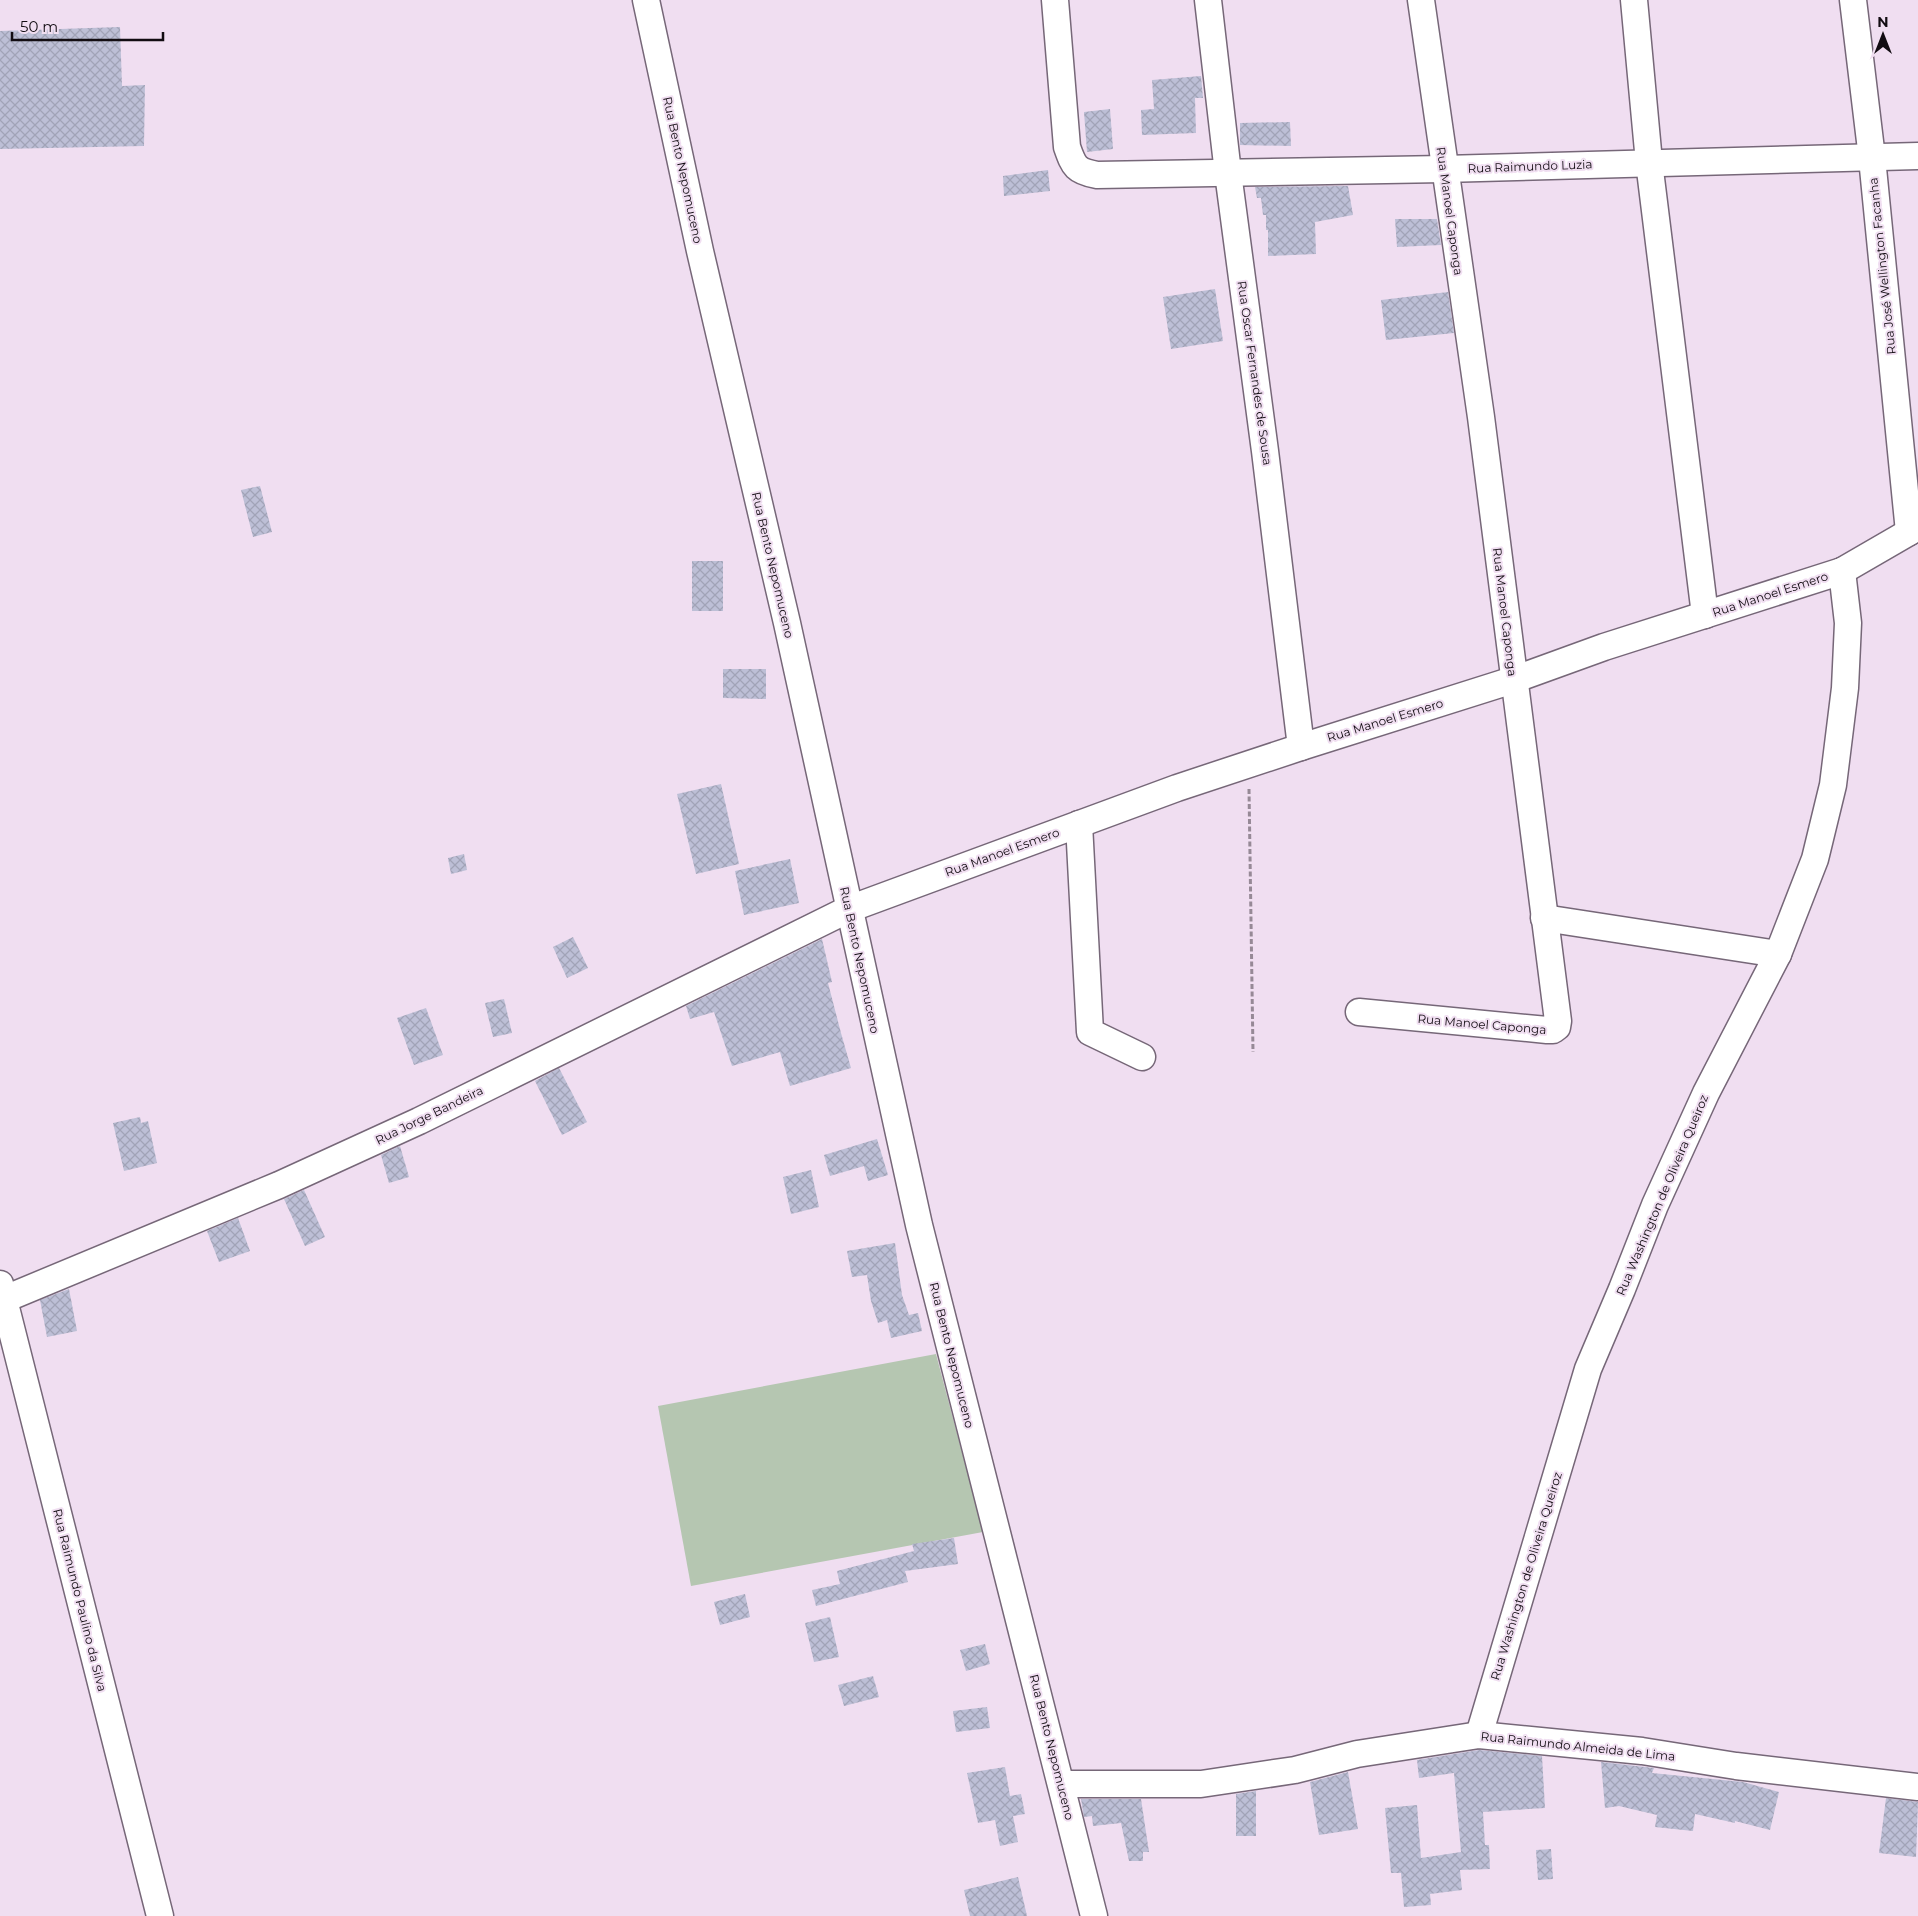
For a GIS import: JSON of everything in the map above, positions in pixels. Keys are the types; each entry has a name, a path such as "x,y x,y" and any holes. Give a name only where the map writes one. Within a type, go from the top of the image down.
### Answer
{"street":[{"name":"Rua Bento Nepomuceno","path":"646,0 700,251 787,623 919,1225 1094,1916"},
{"name":"Rua Raimundo Luzia","path":"1055,0 1067,147 1075,167 1084,172 1097,175 1444,169 1918,156"},
{"name":"Rua Oscar Fernandes de Sousa","path":"1208,0 1228,173 1265,451 1301,747"},
{"name":"Rua Manoel Caponga","path":"1359,1012 1553,1030 1557,1027 1558,1021 1481,418 1421,0"},
{"path":"1634,0 1649,162 1704,615"},
{"name":"Rua José Wellington Facanha","path":"1853,0 1913,529"},
{"name":"Rua Manoel Esmero","path":"849,909 1177,788 1513,680 1604,647 1842,571 1913,529"},
{"name":"Rua Washington de Oliveira Queiroz","path":"1479,1735 1588,1369 1656,1205 1706,1093 1778,954 1815,859 1833,785 1845,688 1848,649 1847,607 1842,571"},
{"path":"1079,824 1090,1032 1142,1057"},
{"name":"Rua Jorge Bandeira","path":"1,1295 279,1185 411,1125 849,909"},
{"path":"1544,918 1778,954"},
{"name":"Rua Raimundo Paulino da Silva","path":"1,1295 160,1916"},
{"name":"Rua Raimundo Almeida de Lima","path":"1062,1784 1201,1784 1295,1770 1357,1754 1479,1735 1642,1751 1736,1766 1918,1786"}],"path":[{"path":"1249,783 1253,1052"}],"green space":[{"path":"936,1354 983,1532 691,1586 658,1406"}],"building":[{"path":"120,27 122,86 145,85 144,146 0,149 0,31"},
{"path":"1201,76 1203,98 1195,98 1196,133 1142,135 1141,110 1154,109 1152,80"},
{"path":"1110,109 1113,149 1087,152 1084,112"},
{"path":"1290,122 1291,146 1240,145 1240,123"},
{"path":"1048,170 1050,191 1004,196 1003,176"},
{"path":"1348,186 1353,215 1315,222 1316,254 1268,256 1266,215 1263,215 1261,198 1257,198 1255,187"},
{"path":"1395,219 1437,219 1441,245 1397,247"},
{"path":"1215,289 1223,341 1171,349 1163,297"},
{"path":"1448,292 1454,333 1386,340 1381,300"},
{"path":"260,486 272,532 253,537 241,490"},
{"path":"692,561 723,561 723,611 692,611"},
{"path":"723,669 766,669 766,699 723,698"},
{"path":"721,784 739,864 696,874 677,794"},
{"path":"464,854 467,870 451,874 448,858"},
{"path":"790,859 799,903 744,915 735,871"},
{"path":"573,937 588,968 567,978 553,947"},
{"path":"822,939 832,982 828,983 851,1068 790,1086 780,1052 732,1066 714,1012 690,1019 686,1006"},
{"path":"504,999 512,1033 493,1037 485,1003"},
{"path":"426,1008 443,1055 414,1065 397,1018"},
{"path":"559,1068 587,1122 562,1135 535,1081"},
{"path":"140,1117 141,1123 148,1121 157,1163 124,1171 113,1123"},
{"path":"877,1139 888,1175 868,1181 864,1166 830,1176 824,1155"},
{"path":"400,1146 409,1177 389,1183 381,1155"},
{"path":"811,1170 819,1207 791,1214 783,1177"},
{"path":"304,1190 325,1237 305,1246 284,1199"},
{"path":"238,1218 250,1251 219,1262 207,1231"},
{"path":"895,1243 902,1295 909,1315 918,1313 922,1331 891,1338 887,1320 878,1323 871,1301 867,1275 852,1277 847,1251"},
{"path":"69,1289 77,1331 47,1337 40,1300"},
{"path":"954,1538 958,1564 905,1571 908,1582 816,1606 812,1590 840,1584 837,1571 914,1551 912,1544"},
{"path":"745,1594 750,1617 720,1625 714,1602"},
{"path":"830,1617 839,1657 814,1662 805,1623"},
{"path":"985,1644 990,1664 966,1671 960,1650"},
{"path":"873,1676 879,1697 844,1706 838,1685"},
{"path":"987,1707 990,1728 956,1732 953,1711"},
{"path":"1479,1750 1542,1756 1545,1808 1483,1812 1485,1845 1489,1845 1490,1869 1460,1870 1462,1890 1430,1894 1431,1905 1404,1907 1401,1873 1391,1873 1385,1808 1417,1805 1421,1858 1461,1852 1454,1773 1419,1778 1417,1760"},
{"path":"1601,1762 1654,1768 1652,1773 1743,1782 1779,1792 1770,1830 1695,1814 1693,1831 1655,1827 1657,1815 1619,1806 1605,1808"},
{"path":"1005,1767 1010,1796 1021,1794 1025,1814 1013,1816 1018,1842 1000,1846 995,1820 978,1823 967,1773"},
{"path":"1348,1772 1358,1829 1319,1835 1310,1782"},
{"path":"1256,1791 1256,1836 1236,1836 1236,1794"},
{"path":"1886,1798 1918,1802 1916,1857 1879,1853"},
{"path":"1081,1799 1141,1799 1149,1852 1143,1852 1143,1861 1129,1861 1121,1823 1093,1826 1092,1816 1084,1817"},
{"path":"1551,1849 1553,1879 1538,1880 1536,1850"},
{"path":"1018,1877 1027,1916 970,1916 964,1890"}]}
